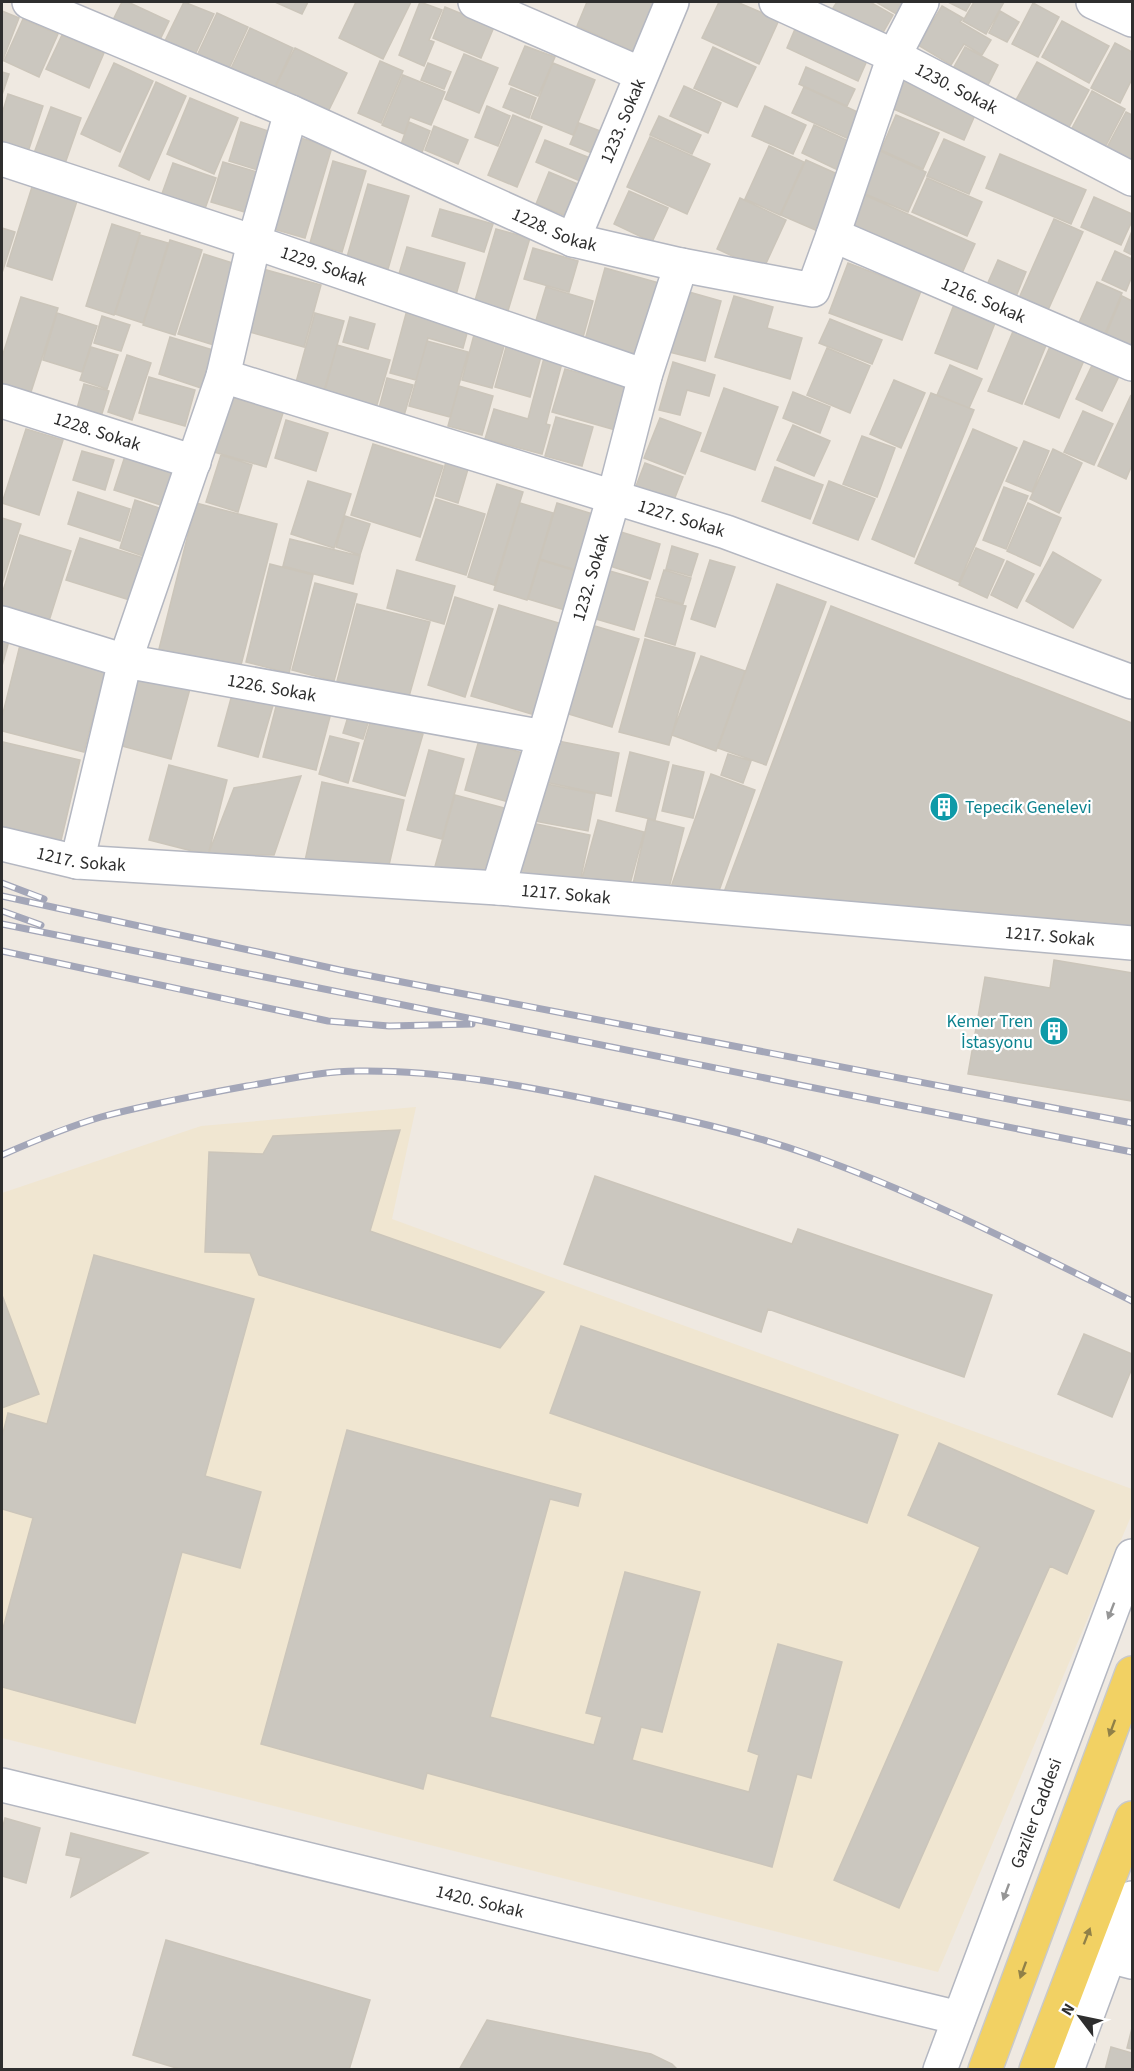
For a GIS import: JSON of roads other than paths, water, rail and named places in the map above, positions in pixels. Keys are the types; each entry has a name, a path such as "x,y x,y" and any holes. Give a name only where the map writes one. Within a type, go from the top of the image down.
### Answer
{"main road":[{"path":"985,2070 1132,1673"},
{"path":"1036,2070 1132,1818"}],"street":[{"name":"1228. Sokak","path":"29,2 291,112 573,240 681,265 813,290 894,56 922,2"},
{"path":"475,2 641,74"},
{"name":"1233. Sokak","path":"573,240 672,2"},
{"name":"1230. Sokak","path":"776,2 894,56 1132,179"},
{"path":"1093,2 1132,20"},
{"path":"77,862 125,661 223,376 254,242 291,112"},
{"name":"1229. Sokak","path":"2,159 254,242 645,376"},
{"name":"1216. Sokak","path":"833,235 1132,364"},
{"name":"1232. Sokak","path":"498,888 614,496 645,376 681,265"},
{"name":"1227. Sokak","path":"223,376 726,531 1132,682"},
{"name":"1228. Sokak","path":"2,400 194,462"},
{"name":"1226. Sokak","path":"2,623 125,661 544,737"},
{"name":"1217. Sokak","path":"2,844 77,862 498,888 1132,943"},
{"name":"Gaziler Caddesi","path":"940,2070 1132,1556"},
{"name":"1420. Sokak","path":"2,1785 958,2018"},
{"path":"1067,2070 1121,1959 1132,1898"}],"railway":[{"path":"2,883 44,899"},
{"path":"2,896 340,970 1132,1123"},
{"path":"2,911 41,925"},
{"path":"2,924 1132,1152"},
{"path":"2,951 328,1021 389,1026 472,1024"},
{"path":"2,1155 38,1139 101,1117 174,1100 331,1072 390,1071 483,1080 658,1114 737,1132 788,1147 895,1188 1132,1301"}],"place":[{"name":"Tepecik Genelevi","path":"944,807"},
{"name":"Kemer Tren İstasyonu","path":"1054,1031"}]}
